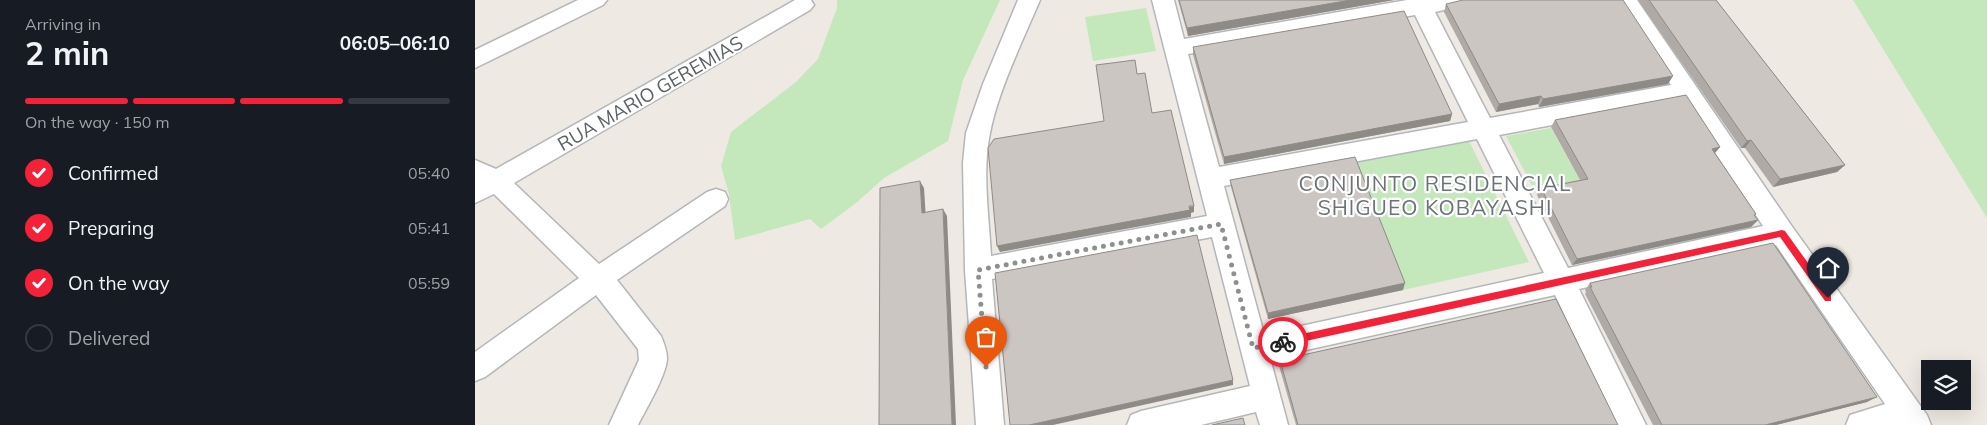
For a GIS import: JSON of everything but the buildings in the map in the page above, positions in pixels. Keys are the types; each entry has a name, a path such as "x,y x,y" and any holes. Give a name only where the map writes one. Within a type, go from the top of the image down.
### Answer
{"street":[{"path":"475,60 596,0"},
{"path":"990,425 978,270 975,163 978,133 994,84 1029,0"},
{"path":"1163,0 1274,425"},
{"path":"1176,48 1420,3 1459,0"},
{"path":"1626,0 1685,91 1782,233 1913,418 1860,425"},
{"path":"1420,3 1561,280 1632,425"},
{"name":"RUA MARIO GEREMIAS","path":"482,181 803,5"},
{"path":"1209,179 1685,91"},
{"path":"482,181 598,279 608,289 651,345 653,360 647,380 623,425"},
{"path":"475,368 598,279 716,199"},
{"path":"978,270 1221,224"},
{"path":"1253,348 1782,233"},
{"path":"1141,425 1266,396"}],"green space":[{"path":"837,0 1000,0 963,80 948,141 884,178 856,203 821,229 810,219 735,240 729,194 721,166 731,132 796,82 818,59 837,8"},
{"path":"1853,0 1987,0 1987,218"},
{"path":"1146,8 1156,51 1093,61 1085,17"},
{"path":"1551,128 1583,186 1537,195 1506,136"},
{"path":"1468,139 1529,262 1403,290 1353,162"}],"way so far":[{"path":"986,367 978,270 1221,224 1253,348 1283,342"}],"district":[{"name":"CONJUNTO RESIDENCIAL SHIGUEO KOBAYASHI","path":"1435,196"}],"route":[{"path":"1283,342 1782,233 1828,298"}]}
